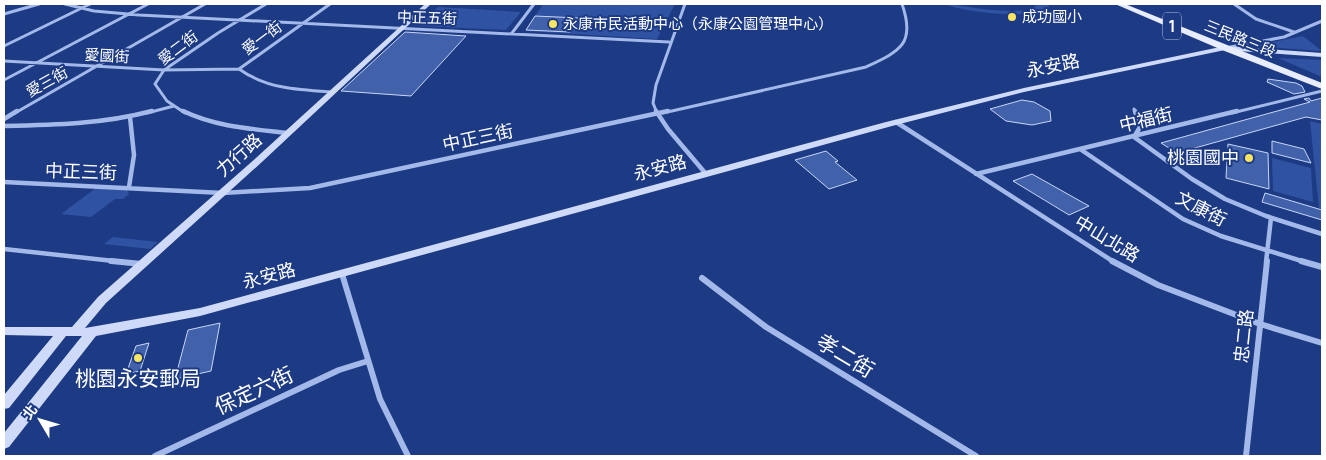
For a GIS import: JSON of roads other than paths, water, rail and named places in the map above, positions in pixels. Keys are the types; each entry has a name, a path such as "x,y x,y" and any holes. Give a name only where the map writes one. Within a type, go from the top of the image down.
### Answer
{"main road":[{"name":"力行路","path":"4,404 69,332 102,300 223,193 428,4"},
{"name":"三民路三段","path":"1120,4 1229,47 1250,51 1322,81"},
{"name":"三民路三段","path":"1130,4 1322,86"},
{"name":"永安路","path":"4,331 92,332 200,312 896,122 1024,90 1229,47"},
{"path":"1250,51 1322,56"},
{"path":"4,443 92,332"}],"street":[{"path":"4,14 38,4"},
{"name":"中正五街","path":"65,4 128,14 669,42"},
{"path":"4,46 90,4"},
{"path":"4,80 148,4"},
{"name":"愛三街","path":"4,119 205,4"},
{"name":"愛二街","path":"266,4 218,33 164,70 155,84 163,97 174,106 194,117 288,133"},
{"name":"愛一街","path":"330,4 239,69 251,78 270,85 333,92"},
{"path":"512,33 534,4"},
{"path":"685,4 669,42 652,101 657,114 706,174"},
{"name":"中正三街","path":"4,182 223,193 310,188 866,68 893,54 906,40 909,30 908,17 902,4"},
{"path":"1234,4 1256,19 1294,33"},
{"name":"永安路","path":"1229,47 1284,37 1322,21"},
{"name":"愛國街","path":"4,61 164,70 239,69"},
{"name":"中福街","path":"976,174 1322,91"},
{"path":"4,126 78,124 130,117 174,106"},
{"path":"1134,110 1140,127 1134,137 1172,167 1212,192 1270,218 1322,234"},
{"path":"130,117 134,155 130,187"},
{"name":"中山北路","path":"896,122 1109,259 1158,285 1260,324 1322,343"},
{"name":"文康街","path":"1080,149 1183,219 1221,236 1322,267"},
{"name":"忠二路","path":"1246,456 1270,218"},
{"path":"4,249 142,264"},
{"path":"342,274 380,399 408,456"},
{"name":"孝二街","path":"702,278 766,327 976,456"},
{"name":"保定六街","path":"155,456 340,370 368,361"}],"place":[{"name":"成功國小","path":"1012,17"},
{"name":"永康市民活動中心（永康公園管理中心）","path":"553,24"},
{"name":"桃園國中","path":"1249,158"},
{"name":"桃園永安郵局","path":"138,358"}]}
